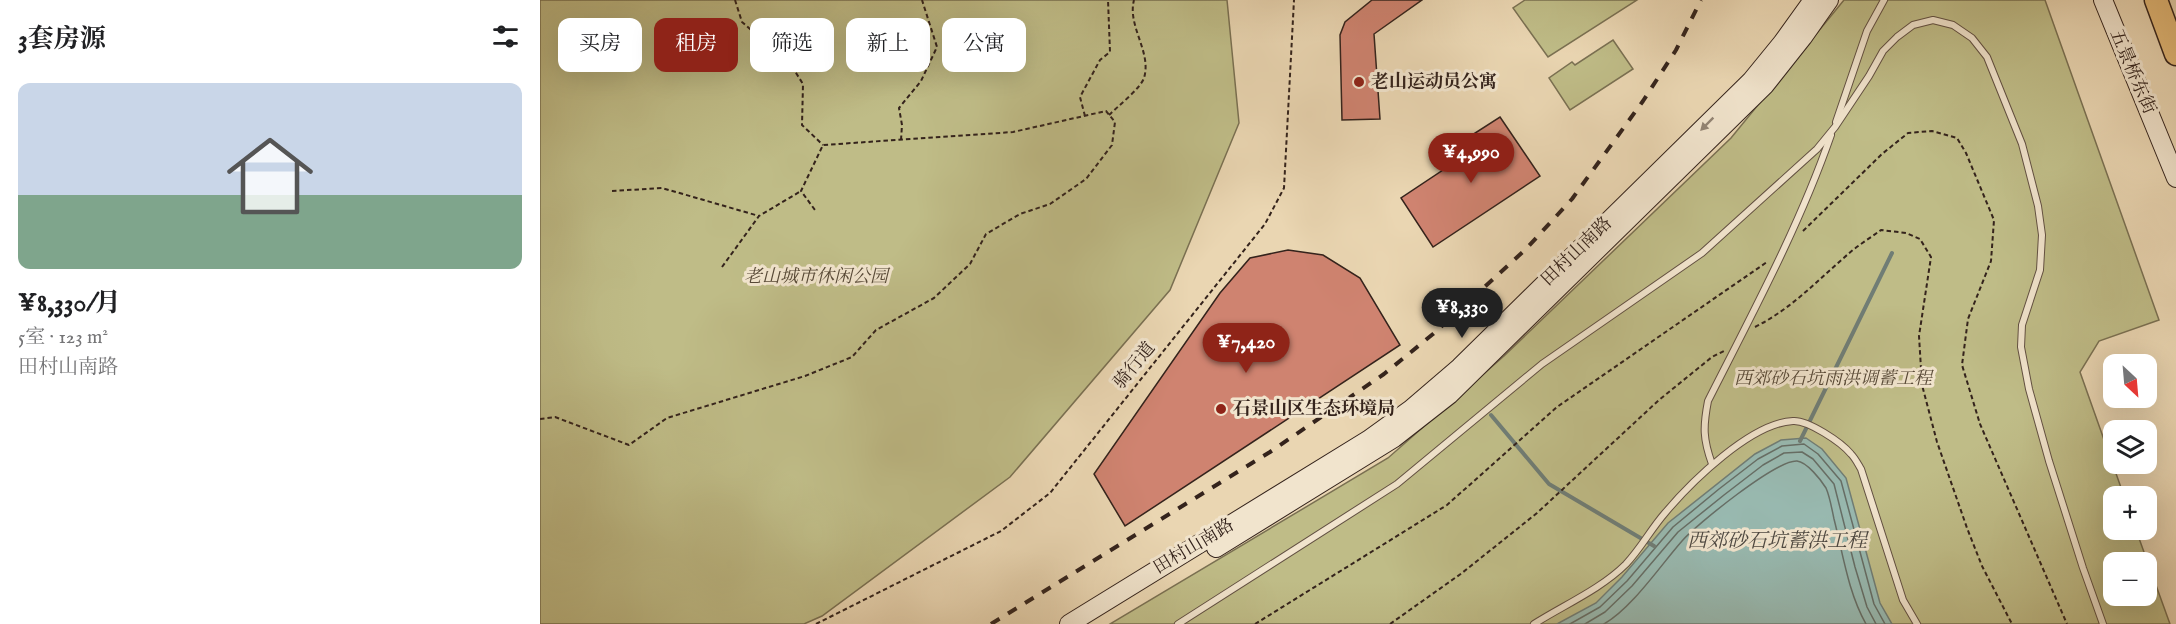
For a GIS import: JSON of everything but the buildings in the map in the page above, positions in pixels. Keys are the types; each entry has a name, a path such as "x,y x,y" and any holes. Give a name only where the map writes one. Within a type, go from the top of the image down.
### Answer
{"highway":[{"path":"2156,0 2176,54"}],"main road":[{"name":"田村山南路","path":"1069,624 1368,440 1411,408 1468,358 1751,81 1813,0"},
{"name":"田村山南路","path":"1092,624 1384,444 1449,395 1765,85 1829,0"},
{"name":"五景桥东街","path":"2103,0 2176,178"}],"lane":[{"path":"1713,464 1707,449 1703,425 1708,401 1783,251 1819,169 1867,31 1884,0"},
{"path":"1178,624 1397,484 1542,364 1702,253 1817,149 1833,130 1883,51 1913,25 1933,20 1953,25 1972,38 1987,57 2022,144 2041,225 2040,270 2022,326 2021,347 2029,389 2083,567 2103,624"},
{"path":"1534,624 1609,578 1626,564 1665,512 1713,464 1767,428 1792,421 1803,422 1828,435 1851,453 1861,469 1903,600 1917,624"}],"path":[{"path":"540,419 555,417 629,445 668,418 805,376 852,357 876,330 934,298 970,264 986,234 1020,213 1050,204 1086,179 1112,145 1115,122 1106,111 1013,132 823,145 802,125 803,84 784,58 742,22 735,0"},
{"path":"901,140 902,125 899,108 921,81 937,47 922,0"},
{"path":"1085,116 1080,98 1100,60 1110,52 1108,0"},
{"path":"1109,115 1144,78 1144,59 1132,7 1134,0"},
{"name":"骑行道","path":"816,624 1001,531 1050,493 1265,224 1284,188 1294,0"},
{"path":"1255,624 1447,505 1557,407 1783,251 1882,154 1908,133 1932,131 1957,138 1966,153 1994,220 1991,261 1968,319 1962,365 1980,424 2067,624"},
{"path":"722,267 759,216 801,191 823,145"},
{"path":"612,191 663,188 759,216"},
{"path":"801,191 815,210"},
{"path":"1743,333 1769,320 1797,300 1849,253 1881,230 1920,239 1931,257 1919,336 1922,385 1937,442 1967,528 1982,566 2012,624"},
{"path":"1390,624 1462,573 1537,513 1659,400 1712,357 1738,343"}],"green space":[{"name":"老山城市休闲公园","path":"540,0 1227,0 1239,123 1170,290 1010,477 822,616 804,624 540,624"},
{"path":"1525,0 1637,0 1548,57 1513,8"},
{"name":"西郊砂石坑雨洪调蓄工程","path":"1844,0 2045,0 2159,320 2099,341 2080,372 2103,437 2103,474 2116,474 2120,486 2103,486 2103,540 2140,540 2144,552 2103,552 2103,606 2157,606 2157,588 2170,624 1110,624 1388,458 1504,356 1731,138"},
{"path":"1613,40 1633,69 1570,110 1549,78 1572,62 1575,65"}],"water":[{"name":"西郊砂石坑蓄洪工程","path":"1806,438 1822,449 1846,478 1880,603 1892,624 1557,624 1596,603 1622,577 1668,523 1755,454 1781,440"}],"waterway":[{"path":"1800,441 1892,253"},
{"path":"1491,415 1549,484 1654,546"}],"railway":[{"path":"991,624 1270,452 1384,374 1433,334 1526,249 1572,199 1643,101 1676,50 1701,0"}],"place":[{"name":"老山运动员公寓","path":"1359,82"},
{"name":"石景山区生态环境局","path":"1221,409"}]}
